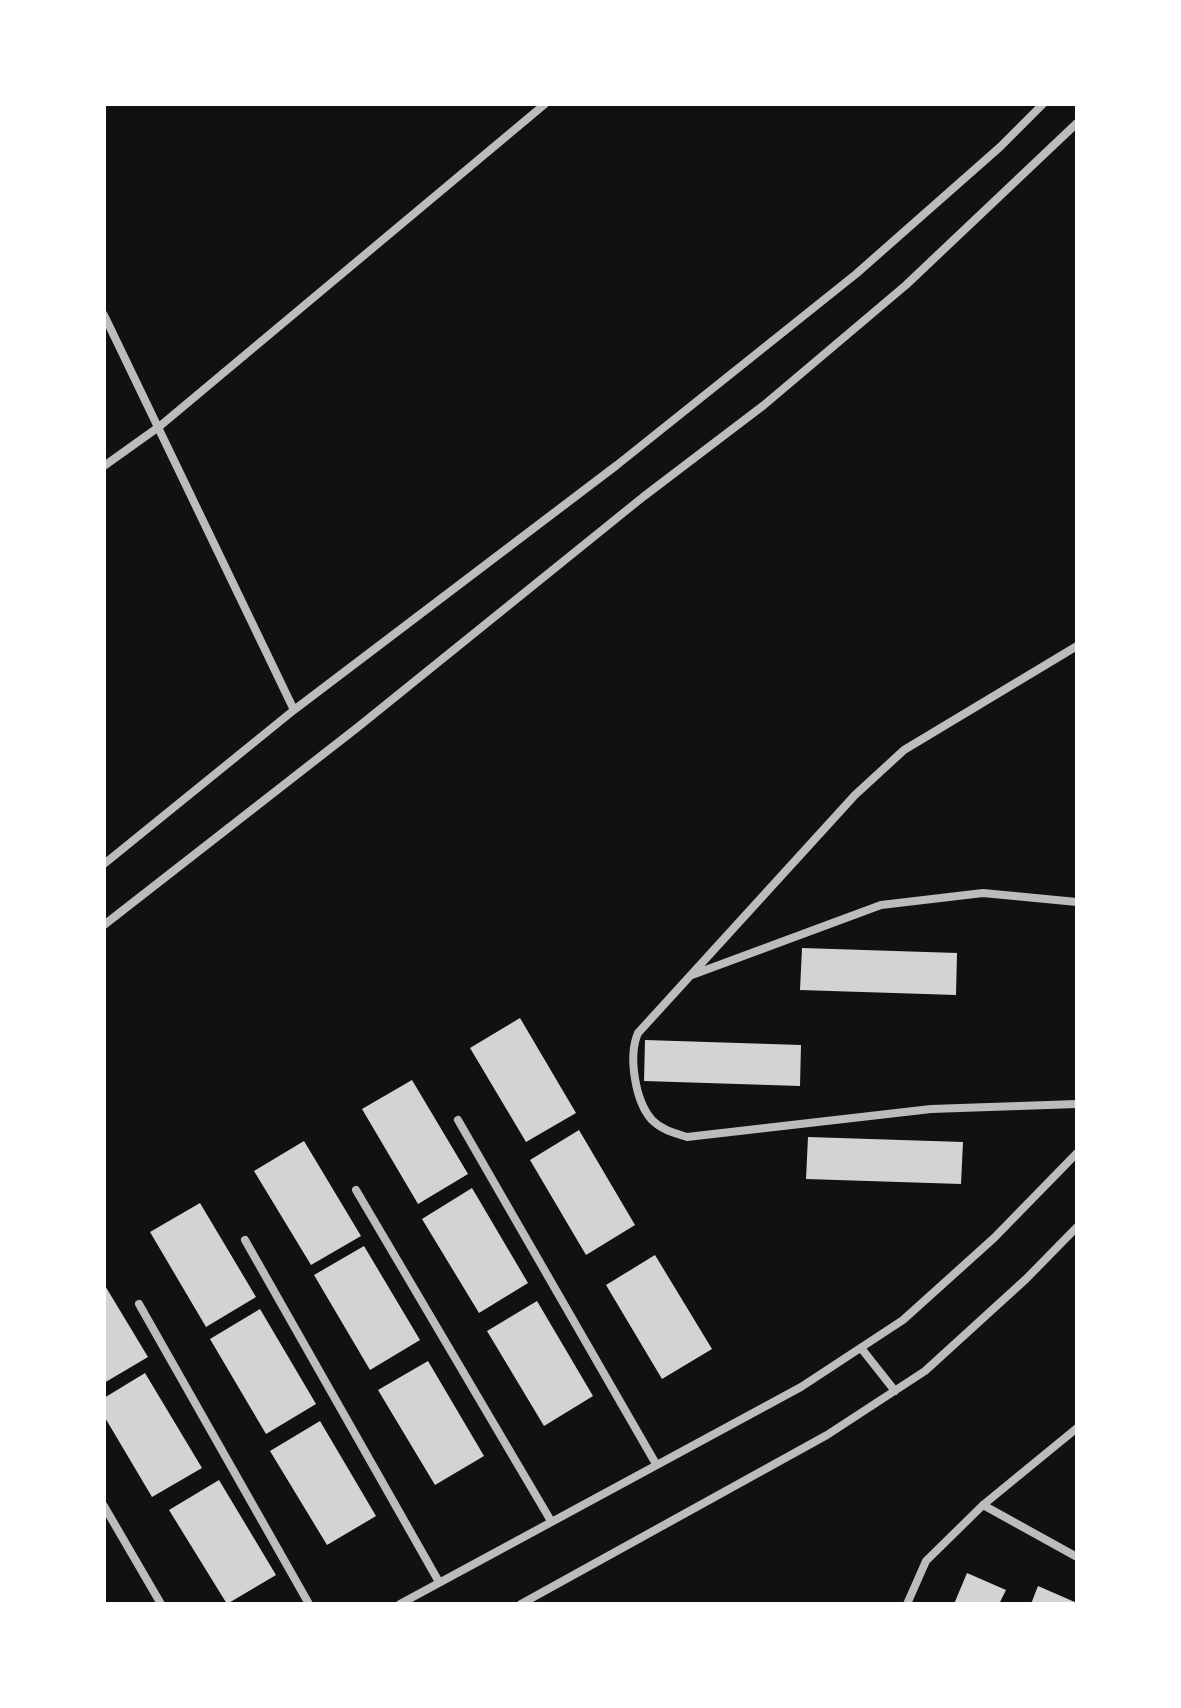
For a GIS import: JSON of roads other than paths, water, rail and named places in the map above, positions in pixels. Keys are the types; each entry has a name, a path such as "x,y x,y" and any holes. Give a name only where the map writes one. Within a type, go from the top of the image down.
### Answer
{"street":[{"path":"104,466 160,426 545,104"},
{"path":"104,864 294,710 617,465 856,274 1000,147 1043,104"},
{"path":"104,925 358,727 643,497 764,405 906,285 1077,123"},
{"path":"104,315 294,710"},
{"path":"1077,646 896,757 855,795 638,1033 632,1051 632,1064 645,1110 660,1127 687,1137 931,1109 1077,1104"},
{"path":"690,976 881,905 983,893 1077,902"},
{"path":"458,1120 656,1464"},
{"path":"400,1604 801,1387 861,1348 903,1320 994,1238 1077,1153"},
{"path":"356,1190 551,1521"},
{"path":"521,1604 827,1435 925,1371 1026,1279 1077,1227"},
{"path":"245,1240 439,1582"},
{"path":"139,1304 309,1604"},
{"path":"861,1348 895,1391"},
{"path":"907,1604 926,1561 983,1505 1077,1428"},
{"path":"983,1505 1077,1557"},
{"path":"104,1506 161,1604"}]}
